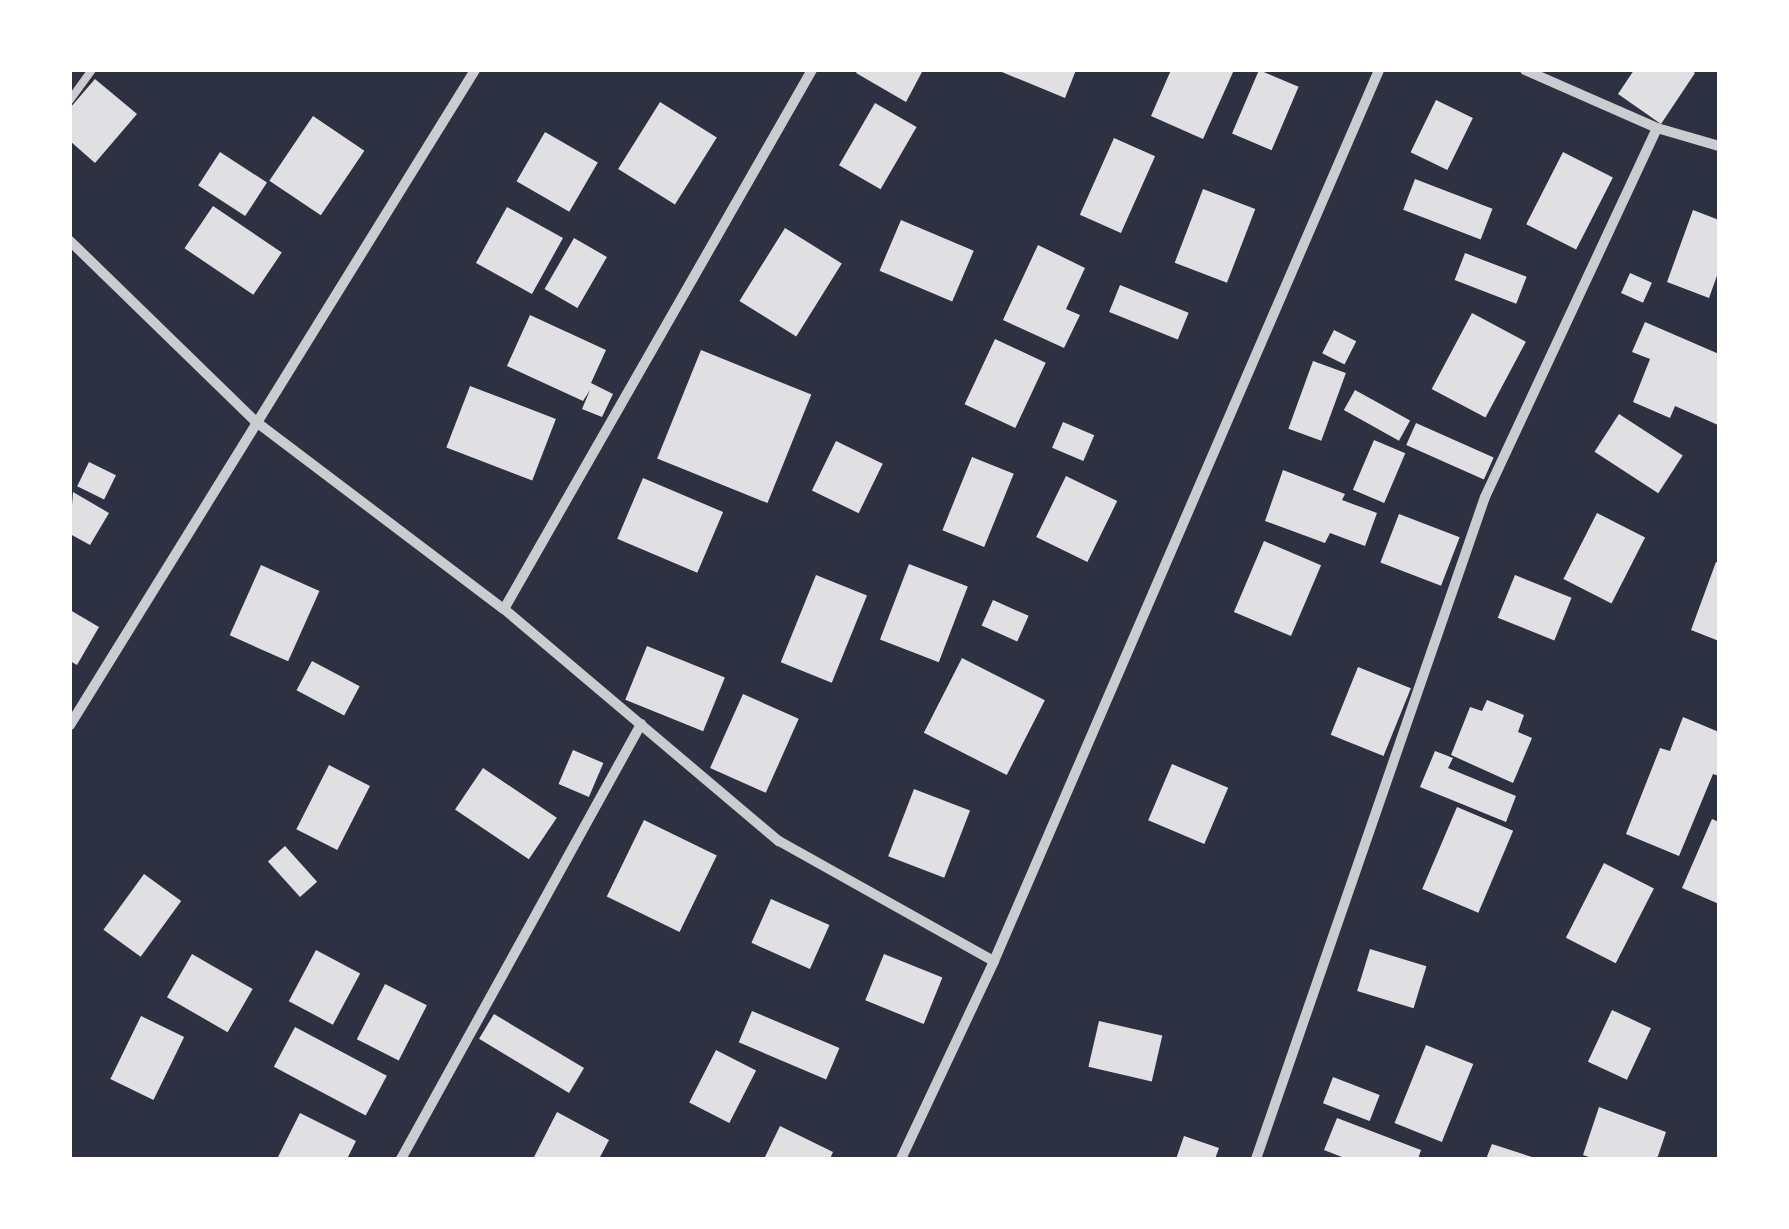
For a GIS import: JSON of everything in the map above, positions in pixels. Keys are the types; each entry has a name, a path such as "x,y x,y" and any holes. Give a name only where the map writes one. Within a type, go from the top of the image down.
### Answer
{"street":[{"path":"70,725 475,70"},
{"path":"504,609 812,70"},
{"path":"901,1159 994,960 1378,70"},
{"path":"1525,70 1657,128 1719,146"},
{"path":"1256,1159 1485,497 1657,128"},
{"path":"70,242 255,421 504,609 779,842 994,960"},
{"path":"400,1159 641,724"}],"lane":[{"path":"70,100 92,70"}],"building":[{"path":"923,70 906,102 856,73"},
{"path":"997,70 1076,70 1065,98"},
{"path":"1171,70 1234,70 1203,139 1151,116"},
{"path":"1259,70 1299,87 1272,150 1232,134"},
{"path":"1634,70 1695,73 1661,124 1618,94"},
{"path":"95,79 137,114 95,163 70,141 70,108"},
{"path":"1436,100 1473,118 1447,170 1411,152"},
{"path":"660,102 717,138 675,205 618,169"},
{"path":"875,103 917,127 881,189 839,165"},
{"path":"313,116 364,151 321,215 269,181"},
{"path":"545,132 598,162 569,212 516,181"},
{"path":"1114,138 1155,156 1121,233 1080,215"},
{"path":"220,152 267,182 245,216 198,186"},
{"path":"1563,152 1613,177 1576,250 1526,224"},
{"path":"1415,179 1492,209 1481,240 1403,210"},
{"path":"1203,189 1255,209 1227,283 1175,263"},
{"path":"213,206 282,252 253,295 184,248"},
{"path":"507,207 563,238 532,294 476,263"},
{"path":"1693,210 1719,220 1719,270 1709,298 1667,282"},
{"path":"901,220 974,251 952,301 880,271"},
{"path":"785,228 842,264 796,336 739,301"},
{"path":"574,238 607,257 577,308 544,289"},
{"path":"1038,245 1085,268 1066,309 1080,315 1064,348 1003,320"},
{"path":"1465,253 1527,277 1516,304 1455,280"},
{"path":"1630,273 1652,283 1643,303 1621,293"},
{"path":"1120,285 1189,313 1178,340 1109,312"},
{"path":"1472,313 1526,342 1485,418 1432,389"},
{"path":"530,315 606,350 591,383 613,394 602,417 582,409 590,390 583,401 507,366"},
{"path":"1645,322 1719,354 1718,425 1675,406 1670,418 1633,402 1650,359 1632,352"},
{"path":"1334,330 1356,341 1344,365 1322,353"},
{"path":"995,339 1046,363 1015,428 965,404"},
{"path":"701,350 811,395 768,503 657,458"},
{"path":"1313,361 1346,373 1321,441 1288,429"},
{"path":"470,386 556,419 532,481 446,448"},
{"path":"1355,390 1410,421 1399,441 1344,410"},
{"path":"1619,414 1683,455 1658,493 1594,452"},
{"path":"1063,422 1094,435 1083,461 1052,448"},
{"path":"1416,423 1494,458 1484,479 1406,445"},
{"path":"1374,440 1405,453 1384,503 1353,490"},
{"path":"836,441 883,464 859,513 812,490"},
{"path":"972,457 1014,474 984,547 942,530"},
{"path":"89,462 116,475 104,499 77,486"},
{"path":"1283,470 1345,494 1342,500 1377,513 1365,546 1330,533 1325,543 1265,521"},
{"path":"1066,476 1117,501 1087,562 1036,537"},
{"path":"643,478 723,512 697,573 617,539"},
{"path":"73,492 109,513 90,545 70,534"},
{"path":"1597,513 1645,538 1612,603 1563,579"},
{"path":"1399,514 1460,537 1441,586 1380,563"},
{"path":"1264,541 1321,565 1291,636 1234,612"},
{"path":"1716,562 1719,563 1719,641 1691,630"},
{"path":"909,564 968,587 939,662 880,640"},
{"path":"261,565 319,591 288,661 230,635"},
{"path":"816,575 867,596 832,683 781,662"},
{"path":"1515,575 1572,598 1554,641 1498,618"},
{"path":"993,600 1029,616 1017,641 982,626"},
{"path":"70,610 99,627 77,665 70,661"},
{"path":"647,646 725,677 703,731 625,700"},
{"path":"962,658 1045,700 1007,775 924,733"},
{"path":"312,661 360,686 344,715 297,690"},
{"path":"1358,667 1411,688 1384,756 1331,735"},
{"path":"743,694 799,719 766,793 710,768"},
{"path":"1487,700 1524,715 1518,732 1532,738 1513,783 1451,755 1470,707 1482,711"},
{"path":"1683,717 1719,732 1719,776 1713,774 1679,856 1626,834 1660,748 1670,751"},
{"path":"573,750 603,763 589,797 559,784"},
{"path":"1435,751 1453,758 1448,768 1516,796 1506,822 1420,787"},
{"path":"1172,764 1228,788 1204,844 1148,820"},
{"path":"329,765 370,786 337,850 296,829"},
{"path":"483,768 557,818 529,859 455,809"},
{"path":"914,789 970,811 944,878 888,856"},
{"path":"1457,807 1513,831 1478,913 1422,889"},
{"path":"1712,819 1719,822 1719,904 1682,888"},
{"path":"644,820 717,856 680,932 607,896"},
{"path":"285,846 317,882 300,897 268,861"},
{"path":"1604,863 1654,888 1616,963 1566,938"},
{"path":"144,874 181,901 141,957 103,930"},
{"path":"771,899 829,925 810,969 751,943"},
{"path":"1370,949 1426,966 1414,1008 1357,991"},
{"path":"316,950 360,973 333,1025 289,1001"},
{"path":"192,954 253,989 228,1032 167,997"},
{"path":"884,954 942,978 924,1024 865,1000"},
{"path":"385,984 427,1005 399,1061 357,1039"},
{"path":"1612,1010 1651,1028 1627,1080 1588,1062"},
{"path":"752,1011 839,1048 826,1079 739,1042"},
{"path":"494,1014 584,1068 569,1093 479,1039"},
{"path":"141,1016 184,1037 153,1100 110,1079"},
{"path":"1099,1021 1162,1036 1152,1081 1088,1067"},
{"path":"295,1027 387,1076 366,1116 274,1067"},
{"path":"1426,1045 1473,1064 1442,1142 1395,1123"},
{"path":"716,1050 756,1070 729,1123 689,1103"},
{"path":"1333,1077 1380,1095 1370,1121 1323,1103"},
{"path":"1599,1107 1666,1132 1657,1159 1595,1159 1583,1155"},
{"path":"557,1112 609,1140 599,1159 533,1159"},
{"path":"300,1113 356,1141 347,1159 277,1159"},
{"path":"1337,1118 1421,1150 1418,1159 1347,1159 1324,1150"},
{"path":"780,1126 833,1152 830,1159 764,1159"},
{"path":"1184,1136 1219,1148 1215,1159 1176,1159"},
{"path":"1492,1144 1535,1158 1535,1159 1486,1159"}]}
